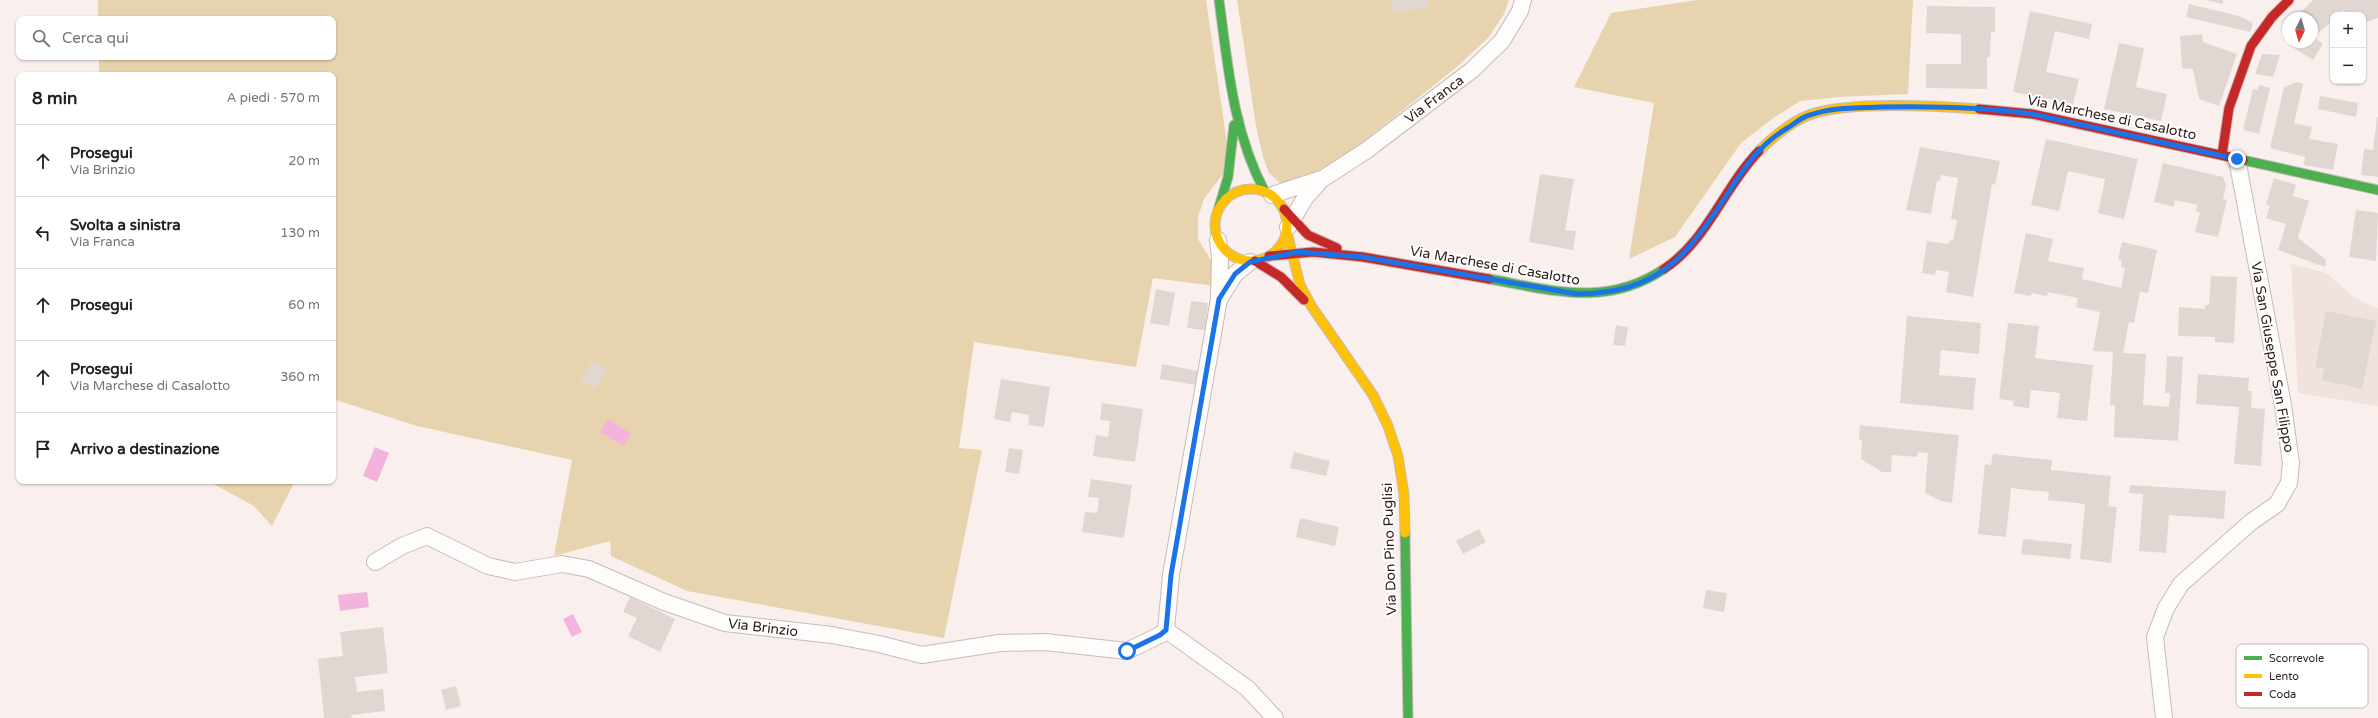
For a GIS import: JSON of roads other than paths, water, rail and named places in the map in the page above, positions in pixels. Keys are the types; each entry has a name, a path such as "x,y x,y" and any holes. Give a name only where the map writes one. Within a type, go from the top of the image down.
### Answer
{"street":[{"path":"1219,0 1235,112 1256,177 1287,222 1320,242 1363,257"},
{"name":"Via Franca","path":"1324,178 1367,150 1472,70 1502,41 1520,11 1523,0"},
{"name":"Via San Giuseppe San Filippo","path":"2164,718 2155,637 2166,608 2181,584 2251,522 2276,504 2289,483 2291,462 2283,405 2230,157 2229,108 2251,46 2272,17 2289,0"},
{"name":"Via Marchese di Casalotto","path":"1363,257 1577,294 1600,294 1627,287 1655,277 1678,260 1700,236 1758,149 1782,131 1809,115 1842,108 1923,106 2001,110 2032,114 2378,190"},
{"path":"1235,112 1232,158 1215,219 1220,257 1219,299 1171,575 1166,630 1247,688 1276,718"},
{"path":"1218,209 1224,200 1244,189 1255,189 1268,194 1324,178"},
{"path":"1269,256 1277,250 1287,222 1305,198 1324,178"},
{"path":"1305,198 1302,211 1303,224 1308,235"},
{"path":"1287,222 1290,253 1300,285 1312,308"},
{"path":"1218,240 1231,255 1252,261 1281,277 1312,308"},
{"path":"1219,299 1235,274 1252,261 1269,256 1313,252 1363,257"},
{"name":"Via Don Pino Puglisi","path":"1312,308 1373,395 1388,426 1398,456 1404,494 1408,718"},
{"name":"Via Brinzio","path":"375,562 427,536 488,566 515,572 562,564 589,569 664,602 725,623 832,635 879,644 922,655 1000,643 1045,642 1127,651 1160,635 1166,630"}]}
